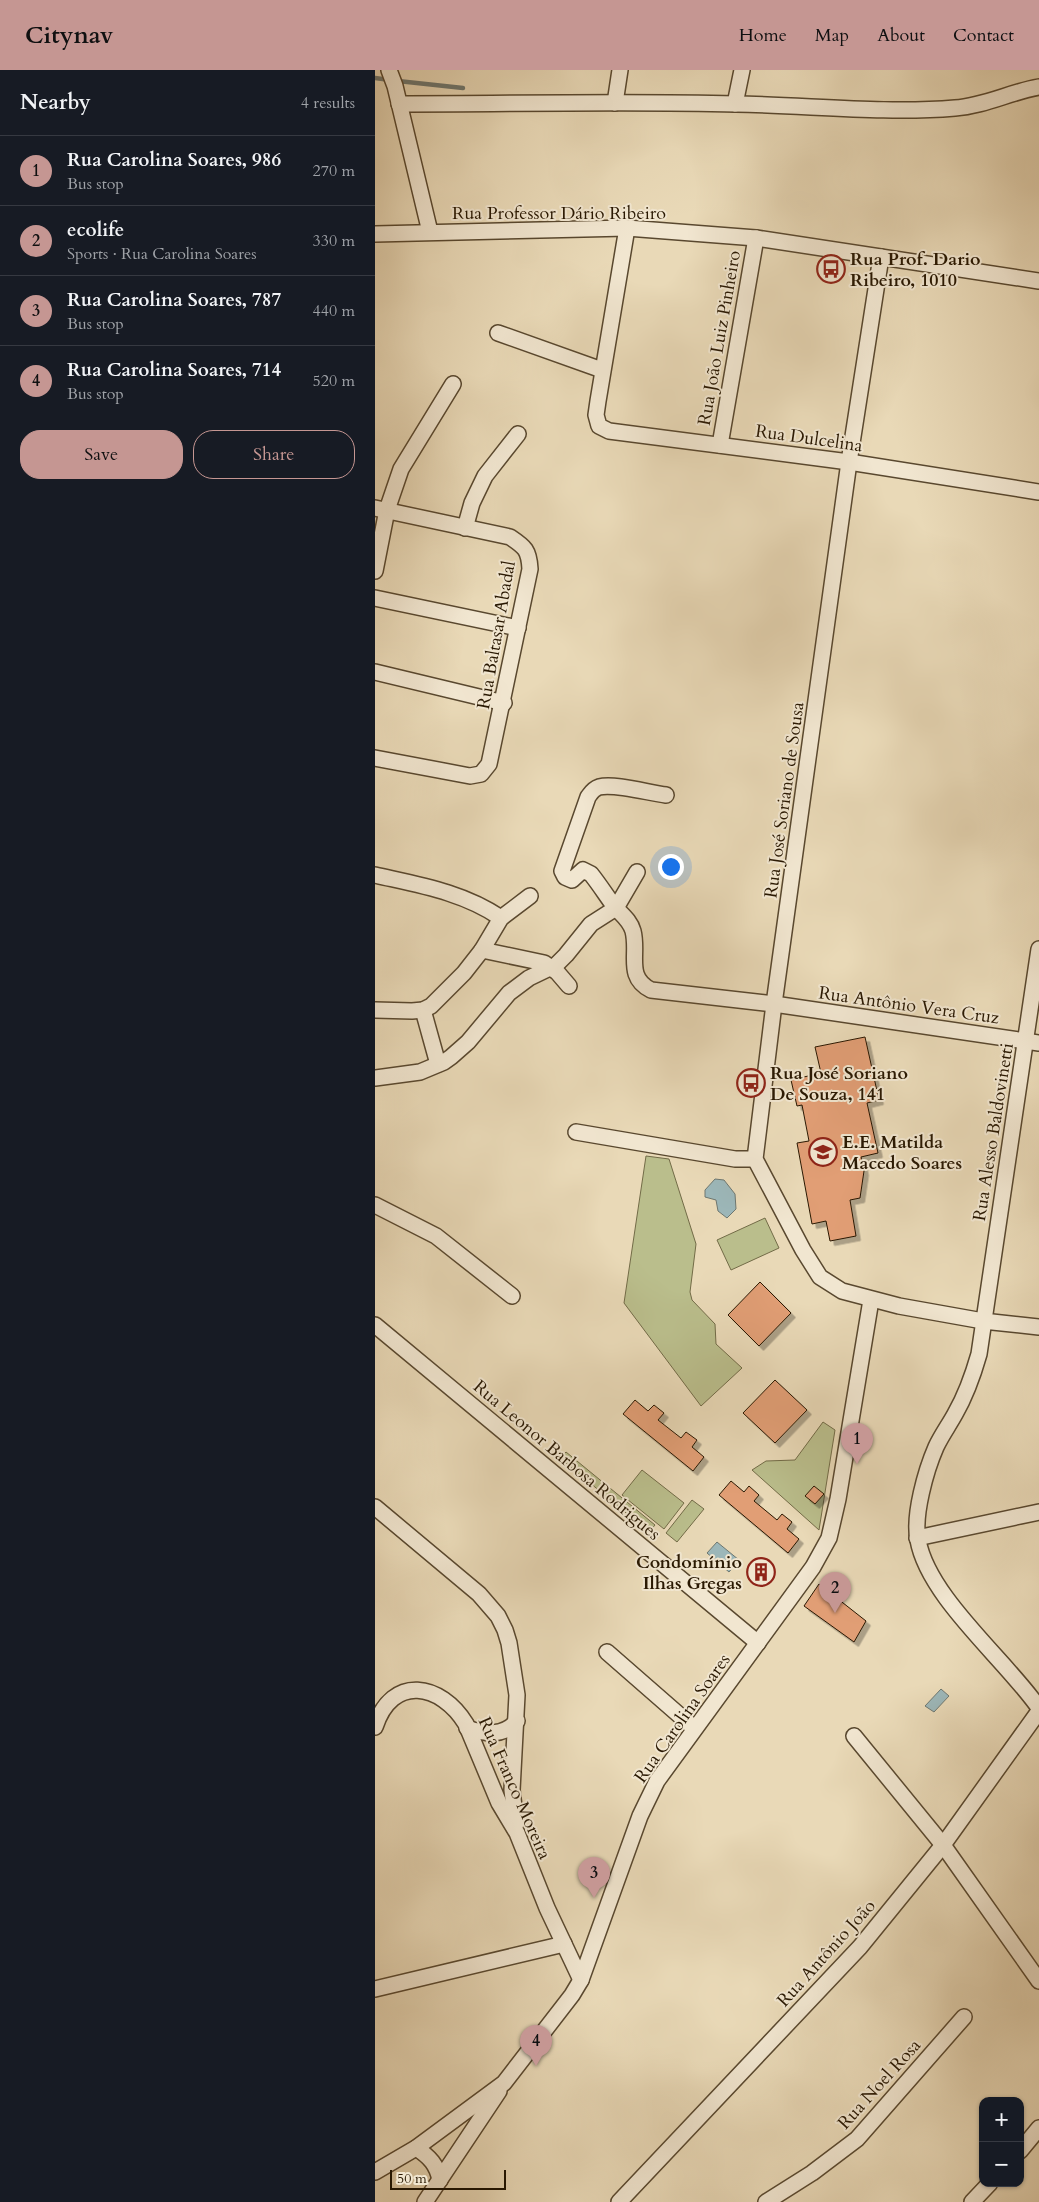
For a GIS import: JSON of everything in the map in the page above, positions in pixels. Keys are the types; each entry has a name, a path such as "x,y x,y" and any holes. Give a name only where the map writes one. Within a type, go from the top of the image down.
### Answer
{"street":[{"path":"389,70 395,86 429,232"},
{"path":"615,103 620,70"},
{"path":"735,104 742,70"},
{"path":"399,104 615,103 903,109 956,108 987,103 1024,89 1039,87"},
{"path":"498,333 602,370 627,228"},
{"name":"Rua Professor Dário Ribeiro","path":"375,234 627,228 756,238 1039,281"},
{"name":"Rua João Luiz Pinheiro","path":"720,445 756,238"},
{"name":"Rua José Soriano de Sousa","path":"755,1159 774,1004 849,462 881,257"},
{"name":"Rua Dulcelina","path":"602,370 596,415 599,426 609,431 849,462 1039,492"},
{"path":"375,571 381,509 401,469 453,384"},
{"path":"465,528 472,503 485,476 518,434"},
{"name":"Rua Baltasar Abadal","path":"375,758 470,776 481,774 489,764 530,569 529,555 524,546 510,537 381,509"},
{"path":"375,598 518,628"},
{"path":"375,672 503,702"},
{"path":"616,908 587,870 580,871 571,880 562,873 588,797 593,790 611,786 666,795"},
{"path":"375,1078 419,1072 439,1064 468,1042 495,1009 520,984 551,968 566,955 591,924 616,908 637,872"},
{"path":"375,875 448,892 484,907 501,918"},
{"path":"375,1010 389,1012 423,1010 431,1006 445,993 482,950 501,918 530,896"},
{"name":"Rua Antônio Vera Cruz","path":"616,908 628,921 633,930 636,974 639,982 651,990 774,1004 1033,1042"},
{"name":"Rua Alesso Baldovinetti","path":"917,1538 918,1513 926,1476 936,1446 970,1385 979,1354 983,1321 1033,1042 1039,949"},
{"path":"482,950 544,963 557,972 569,986"},
{"path":"423,1010 439,1064"},
{"path":"575,1132 735,1159 755,1159 803,1250 820,1277 842,1291 871,1300 983,1321 1039,1327"},
{"path":"375,1204 436,1236 512,1296"},
{"name":"Rua Carolina Soares","path":"375,2172 417,2148 504,2083 542,2035 581,1980 640,1816 657,1781 813,1567 829,1538 839,1499 871,1300"},
{"name":"Rua Leonor Barbosa Rodrigues","path":"375,1325 758,1643"},
{"path":"375,1506 459,1575 498,1616 509,1642 517,1684 513,1790 517,1833"},
{"path":"1039,1512 917,1538 923,1558 943,1595 1039,1710"},
{"path":"607,1652 694,1728"},
{"name":"Rua Franco Moreira","path":"375,1727 386,1704 400,1693 415,1690 432,1694 451,1704 459,1712 499,1803 517,1833 547,1908 581,1980"},
{"name":"Rua Antônio João","path":"619,2202 860,1948 943,1845 1039,1710"},
{"path":"467,1728 496,1733 505,1731 517,1721"},
{"path":"853,1736 943,1845 1039,1981"},
{"path":"375,1989 564,1944"},
{"name":"Rua Noel Rosa","path":"766,2202 812,2173 857,2139 964,2017"},
{"path":"425,2202 504,2083"},
{"path":"1024,2147 1038,2132"},
{"path":"417,2148 433,2162 438,2170 440,2180"},
{"path":"972,2202 986,2187"}],"green space":[{"path":"646,1156 669,1159 696,1244 690,1292 692,1300 715,1324 716,1344 742,1368 701,1406 624,1303"},
{"path":"765,1218 779,1248 731,1270 717,1240"},
{"path":"823,1422 835,1430 819,1530 752,1470 766,1461 795,1460"},
{"path":"566,1452 655,1525 649,1532 560,1458"},
{"path":"642,1470 684,1503 664,1529 622,1495"},
{"path":"692,1500 704,1509 677,1542 666,1533"}],"water":[{"path":"715,1179 724,1180 735,1194 736,1209 727,1218 718,1211 716,1200 705,1197 705,1190"},
{"path":"717,1542 739,1560 729,1572 707,1553"},
{"path":"941,1689 949,1696 934,1712 925,1706"}],"building":[{"path":"865,1037 879,1100 867,1103 878,1153 861,1157 864,1171 860,1198 850,1200 856,1236 830,1241 826,1221 812,1224 797,1143 809,1141 802,1105 797,1106 791,1080 821,1073 815,1047"},
{"path":"760,1282 791,1313 759,1346 728,1315"},
{"path":"775,1380 807,1410 775,1443 743,1413"},
{"path":"635,1400 648,1411 654,1405 664,1413 658,1420 681,1438 686,1432 697,1440 692,1447 704,1457 693,1471 623,1414"},
{"path":"731,1481 744,1492 749,1486 759,1495 754,1501 777,1520 782,1514 792,1522 787,1529 799,1539 788,1553 719,1495"},
{"path":"814,1486 824,1494 815,1504 805,1496"},
{"path":"819,1584 866,1621 854,1642 804,1606"}],"waterway":[{"path":"375,78 390,80"},
{"path":"398,81 463,88"}],"place":[{"name":"Rua Prof. Dario Ribeiro, 1010","path":"831,269"},
{"name":"Rua José Soriano De Souza, 141","path":"751,1083"},
{"name":"E.E. Matilda Macedo Soares","path":"823,1152"},
{"name":"Rua Carolina Soares, 986","path":"857,1464"},
{"name":"Condomínio Ilhas Gregas","path":"761,1572"},
{"name":"ecolife","path":"835,1613"},
{"name":"Rua Carolina Soares, 787","path":"594,1898"},
{"name":"Rua Carolina Soares, 714","path":"536,2066"}]}
